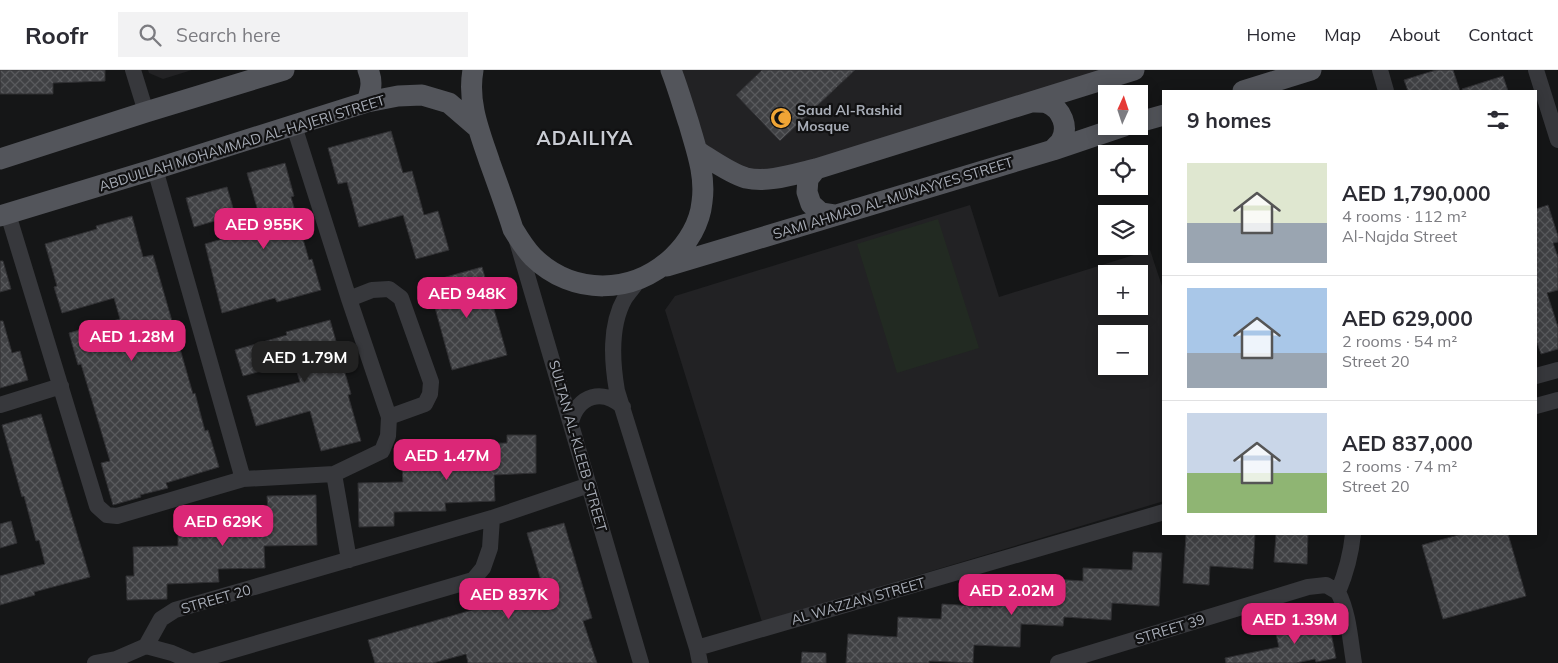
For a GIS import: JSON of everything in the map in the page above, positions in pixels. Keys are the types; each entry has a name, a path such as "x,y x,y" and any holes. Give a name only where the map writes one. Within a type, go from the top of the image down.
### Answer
{"main road":[{"path":"0,159 284,70"},
{"path":"367,102 371,90 371,77 368,70"},
{"path":"473,70 473,110 478,128 514,229 522,243 532,256 559,276 574,282 599,286 624,284 640,280 662,268 681,250 695,227 702,202 703,176 671,70"},
{"path":"697,151 718,165 746,178 774,179 816,169 1134,70"},
{"path":"1246,90 1311,70"},
{"name":"ABDULLAH MOHAMMAD AL-HAJERI STREET","path":"4,215 155,170 367,102 398,96 422,95 449,103 478,128"},
{"path":"1035,102 1047,103 1057,109 1064,119 1065,130 1061,142 1053,150"},
{"path":"1148,119 1162,116"},
{"name":"SAMI AHMAD AL-MUNAYYES STREET","path":"662,268 1098,135"},
{"path":"816,169 808,179 807,192 811,204 822,213 834,215"}],"street":[{"path":"133,70 146,112"},
{"path":"1380,70 1386,90"},
{"path":"1536,70 1558,140"},
{"path":"4,215 61,386 97,506 107,515 117,516 243,479 334,474 382,451 388,436 390,417 349,299 294,126"},
{"path":"155,170 243,479"},
{"name":"SULTAN AL-KLEEB STREET","path":"514,229 641,663"},
{"path":"640,280 625,299 614,334 614,375 699,656"},
{"path":"349,299 372,290 389,289 401,298 431,382 430,394 425,404 390,417"},
{"path":"1537,376 1558,370"},
{"path":"0,405 61,386"},
{"path":"571,422 578,406 584,400 592,397 609,397 623,407"},
{"path":"1537,406 1558,400"},
{"path":"334,474 349,560"},
{"name":"STREET 20","path":"146,646 161,620 175,610 492,518 589,485"},
{"name":"AL WAZZAN STREET","path":"699,656 1162,513"},
{"path":"95,663 116,661 146,646 172,653 193,662 472,580 483,568 490,548 492,518"},
{"path":"1353,535 1350,556 1338,592 1346,614 1354,663"},
{"name":"STREET 39","path":"1058,663 1308,587 1326,585 1338,592"}],"shaded area":[{"path":"148,70 192,70 163,79 149,73"},
{"path":"672,70 1135,70 774,179 697,152"},
{"path":"970,205 999,297 1098,266 1098,315 1148,315 1148,265 1102,265 1134,255 1148,255 1148,251 1150,250 1162,286 1162,502 762,622 665,310 675,296"},
{"path":"938,219 979,348 897,373 857,244"}],"building":[{"path":"0,70 105,70 105,81 53,83 53,94 0,94"},
{"name":"Saud Al-Rashid Mosque","path":"762,70 855,70 780,141 736,95"},
{"path":"1436,70 1453,70 1460,90 1408,90 1404,80"},
{"path":"1503,76 1508,90 1462,90"},
{"path":"391,131 403,173 412,171 424,215 438,211 449,250 416,259 403,215 359,227 347,182 338,184 328,148"},
{"path":"285,163 294,196 291,197 309,260 312,259 321,290 277,302 275,298 222,313 205,244 250,231 248,221 260,218 247,173"},
{"path":"227,187 235,215 194,227 186,198"},
{"path":"1548,205 1558,236 1558,242 1553,243 1558,257 1558,290 1547,293 1558,327 1558,349 1541,354 1537,343 1537,209"},
{"path":"132,216 143,257 153,255 193,394 195,393 205,431 208,430 219,467 166,483 168,488 140,495 141,497 113,505 101,463 110,461 81,364 78,365 69,333 120,319 114,298 62,313 54,287 57,286 45,244 97,229 96,226"},
{"path":"0,261 3,261 11,289 0,292"},
{"path":"482,267 507,355 452,370 428,282"},
{"path":"330,320 351,394 348,395 361,441 321,451 310,411 256,426 247,396 300,382 294,362 243,376 235,350 287,335 286,332"},
{"path":"0,321 3,321 12,353 20,351 28,380 0,388"},
{"path":"41,414 90,577 34,592 35,595 0,605 0,576 45,564 39,540 36,541 24,496 22,497 2,425"},
{"path":"507,435 536,435 536,473 494,475 495,501 445,503 446,511 394,512 394,526 359,527 358,483 403,482 402,466 453,465 453,444 507,443"},
{"path":"316,495 317,545 264,546 265,568 218,569 219,582 167,584 167,599 127,600 126,576 134,576 133,547 178,546 178,528 224,527 224,512 268,511 267,496"},
{"path":"11,521 17,543 0,548 0,524"},
{"path":"564,523 592,618 583,621 597,663 468,663 466,654 433,663 375,663 368,640 493,604 492,598 542,584 527,533"},
{"path":"1186,535 1255,535 1253,569 1210,566 1209,585 1183,583"},
{"path":"1276,535 1308,535 1307,564 1274,562"},
{"path":"1458,535 1508,535 1526,596 1443,619 1422,545"},
{"path":"1133,552 1162,553 1159,606 1112,603 1111,620 1064,617 1063,626 1021,624 1020,647 974,645 973,663 929,661 929,663 846,663 848,634 897,637 898,617 941,619 942,604 991,607 992,590 1037,592 1038,578 1083,581 1083,568 1132,570"},
{"path":"1328,618 1336,658 1316,662 1315,659 1296,663 1226,663 1225,658 1279,647 1274,626 1301,620 1302,624"},
{"path":"802,652 826,653 826,663 801,663"}],"place":[{"name":"Saud Al-Rashid Mosque","path":"781,118"}],"district":[{"name":"ADAILIYA","path":"585,138"}]}
